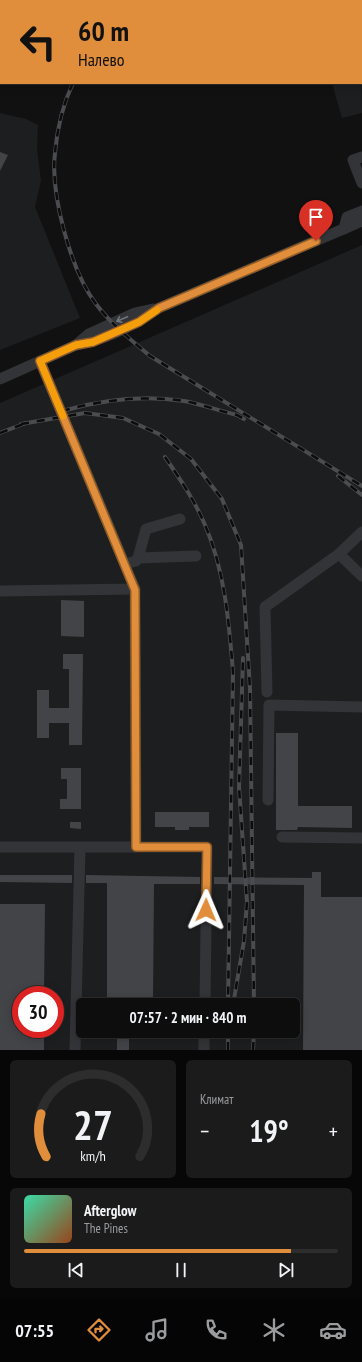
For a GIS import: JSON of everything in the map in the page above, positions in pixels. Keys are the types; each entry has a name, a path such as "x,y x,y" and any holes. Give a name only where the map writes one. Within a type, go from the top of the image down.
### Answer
{"street":[{"path":"362,157 353,160 362,183"},
{"path":"344,229 347,217 362,211"},
{"path":"0,379 76,345 89,334 135,313 159,308 362,221"},
{"path":"40,361 135,590 136,847"},
{"path":"124,564 136,561 138,558 146,529 150,526 180,519"},
{"path":"266,692 265,607 339,554 362,532"},
{"path":"339,554 362,576"},
{"path":"138,558 196,556"},
{"path":"0,591 135,590"},
{"path":"268,800 269,705 362,707"},
{"path":"282,837 362,838"},
{"path":"0,847 207,847 205,998"},
{"path":"75,1050 80,847"},
{"path":"204,1038 204,1050"}],"shaded area":[{"path":"332,84 361,84 362,113 342,118"},
{"path":"0,113 26,119 38,125 37,149 41,181 35,207 80,318 0,350"},
{"path":"362,245 362,1050 0,1050 0,403"}],"building":[{"path":"0,152 8,155 0,171"},
{"path":"61,600 84,601 84,637 61,636"},
{"path":"63,654 83,654 82,745 69,745 69,723 49,723 49,738 37,738 37,690 49,690 49,708 69,708 69,669 63,669"},
{"path":"276,733 298,733 298,806 352,806 352,828 298,827 297,830 276,830"},
{"path":"61,768 81,768 81,809 60,809 60,799 67,799 67,779 61,779"},
{"path":"155,812 209,812 209,827 189,827 189,830 175,830 175,827 155,827"},
{"path":"70,822 81,822 81,829 70,828"},
{"path":"312,872 321,872 321,897 362,897 362,1050 303,1050 304,885 214,884 214,877 312,878"},
{"path":"0,875 72,875 72,883 0,882"},
{"path":"86,875 200,877 200,884 154,884 153,998 107,998 107,883 86,883"},
{"path":"0,904 45,904 44,986 12,986 12,1038 44,1038 44,1050 0,1050"},
{"path":"117,1038 129,1038 129,1050 117,1050"}],"railway":[{"path":"72,84 63,108 57,135 54,170 56,189 64,232 71,253 78,272 96,304 115,325 150,356 362,486"},
{"path":"62,411 107,401 154,398 190,402 237,415 244,419"},
{"path":"21,424 85,413 123,418 159,434 191,459 222,499 241,545 250,689 254,998"},
{"path":"0,433 26,423"},
{"path":"165,457 182,482 205,525 212,543 222,579 228,616 233,672 228,998"},
{"path":"338,476 362,495"},
{"path":"234,998 244,941 247,902 239,787 243,658"},
{"path":"228,1038 228,1050"},
{"path":"253,1050 254,1038"}],"slow traffic":[{"path":"63,416 40,361 76,345 93,342 139,322 157,310"}],"route":[{"path":"206,910 207,847 136,847 135,590 40,361 76,345 93,342 139,322 159,308 316,241"}]}
